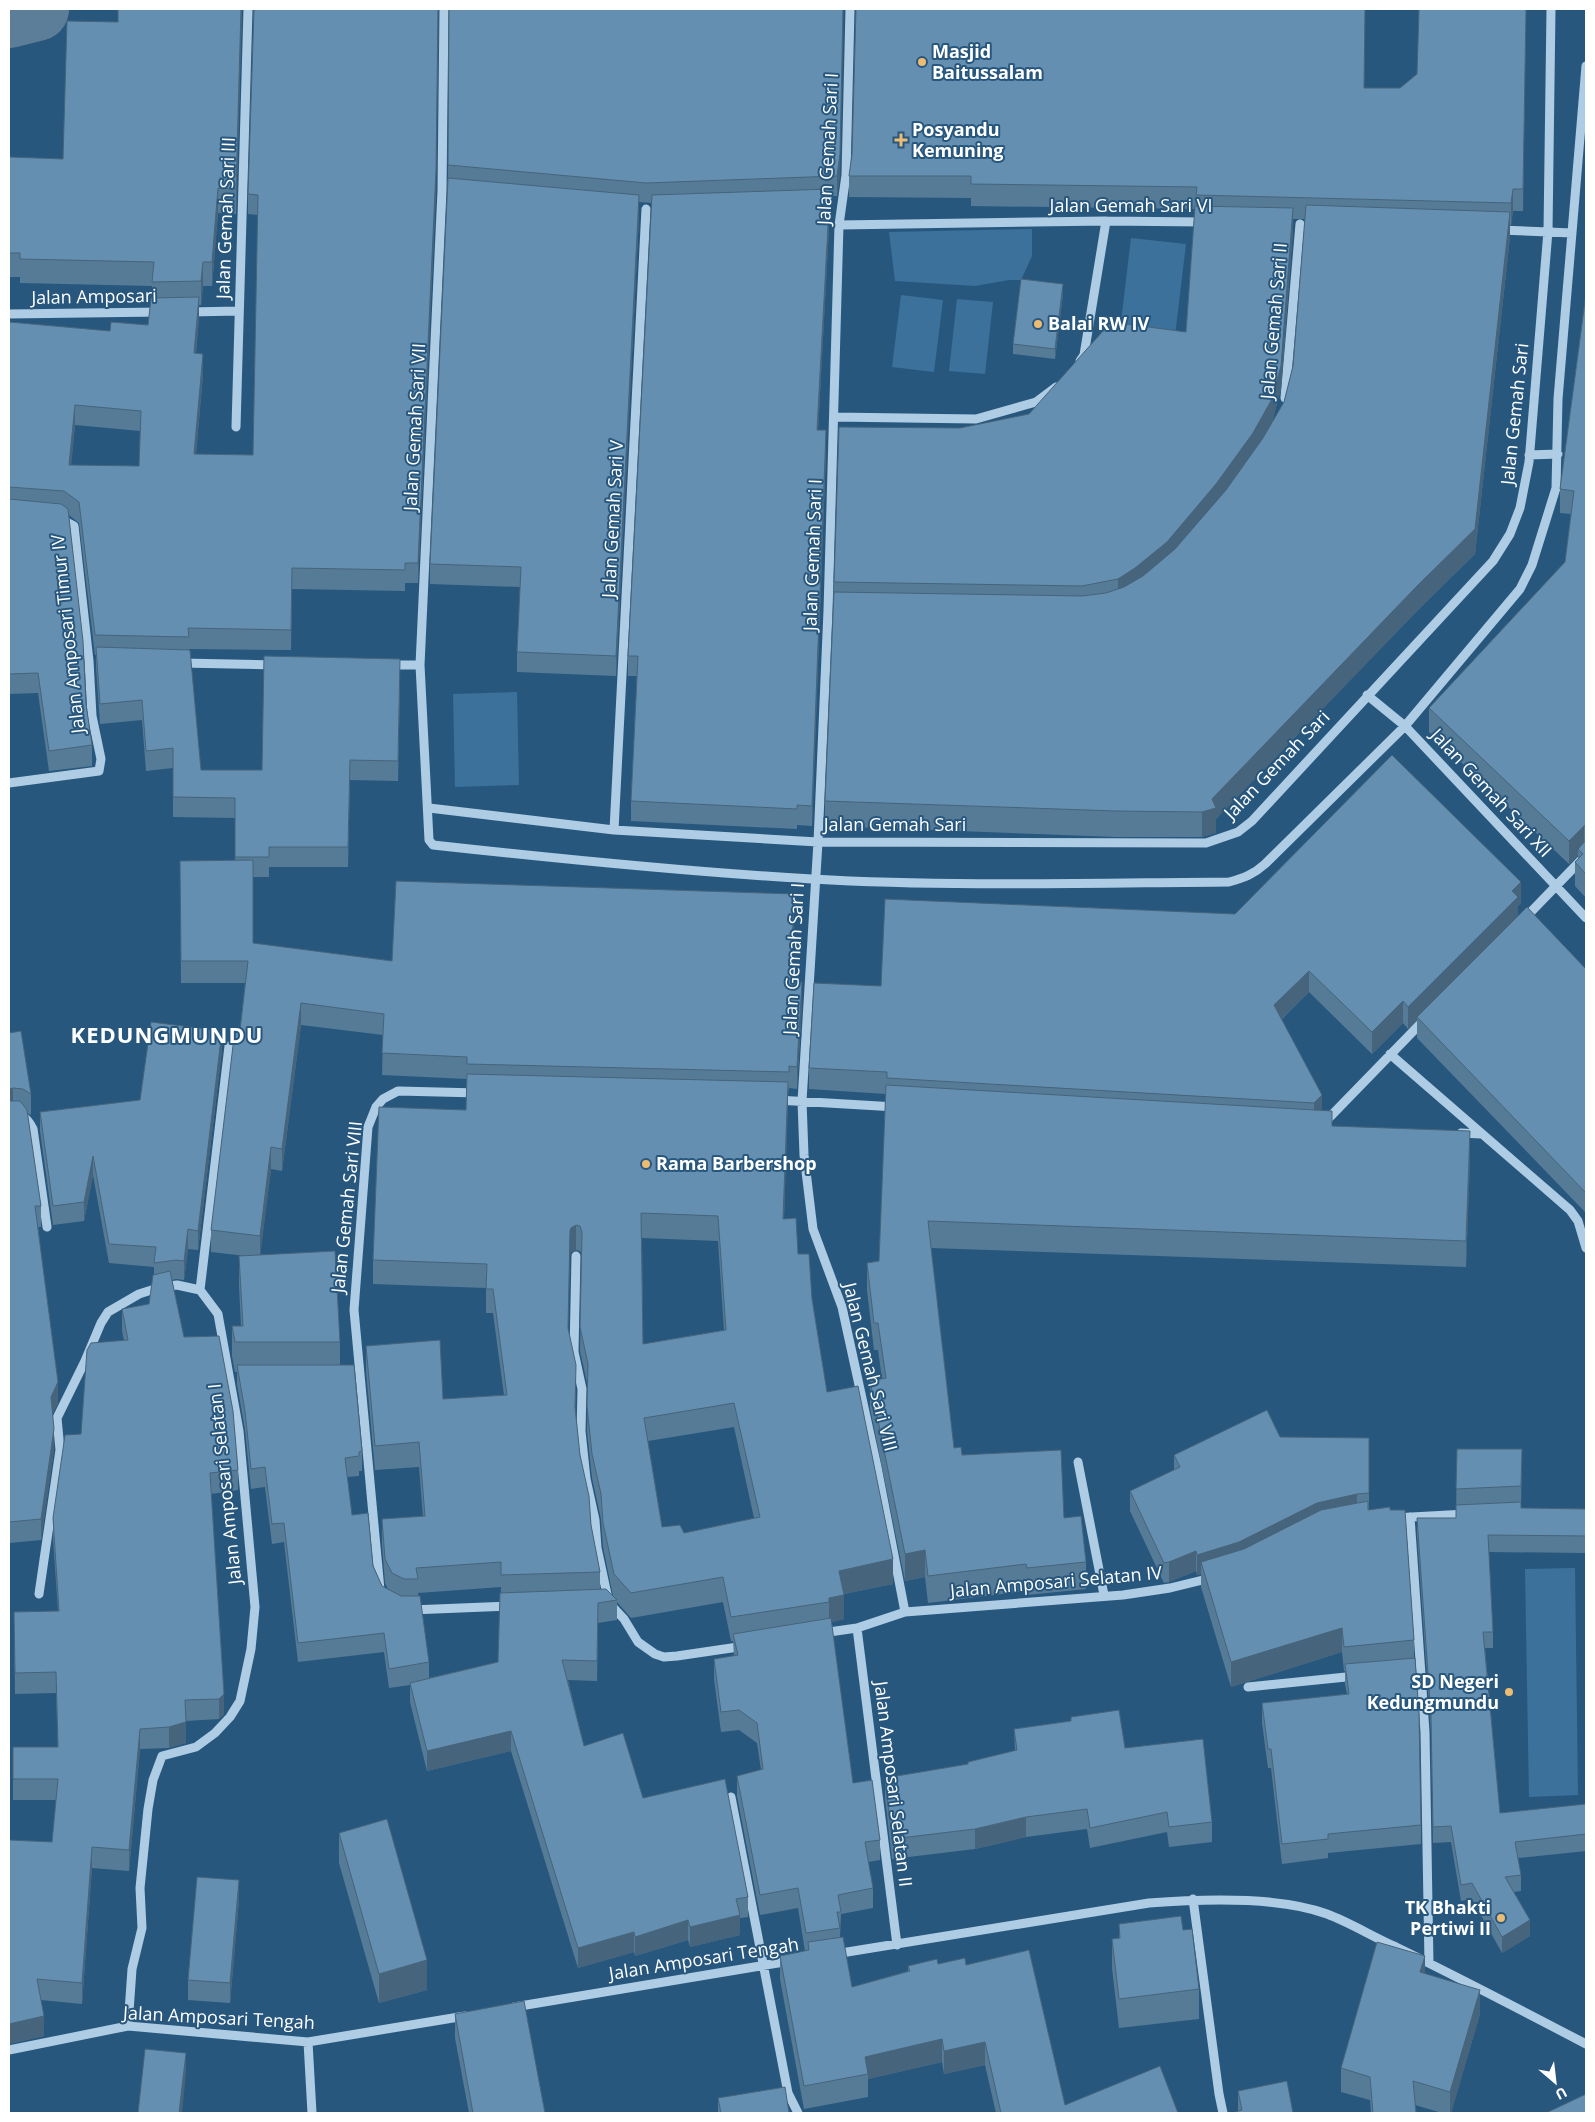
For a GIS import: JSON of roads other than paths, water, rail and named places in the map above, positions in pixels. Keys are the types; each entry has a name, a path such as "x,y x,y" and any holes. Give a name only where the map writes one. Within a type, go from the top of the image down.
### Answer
{"street":[{"name":"Jalan Gemah Sari III","path":"236,428 248,9"},
{"name":"Jalan Gemah Sari VII","path":"444,9 442,191 420,665 429,840 434,845 631,866 814,880"},
{"name":"Jalan Gemah Sari I","path":"802,1101 814,880 818,842 828,611 839,225 846,175 850,9"},
{"name":"Jalan Gemah Sari","path":"428,808 614,830 818,842 1206,843 1223,839 1238,832 1252,821 1493,561 1510,534 1520,508 1525,488 1529,455 1548,232 1551,9"},
{"path":"814,880 1022,884 1229,882 1243,879 1266,864 1405,726 1520,589 1532,565 1556,488 1558,399 1586,66"},
{"path":"442,191 451,192"},
{"path":"832,202 842,202"},
{"path":"636,208 656,209"},
{"name":"Jalan Gemah Sari V","path":"614,830 646,209"},
{"path":"834,418 976,419 1036,402 1070,375 1084,355 1106,221"},
{"name":"Jalan Gemah Sari VI","path":"839,225 1106,221 1212,222"},
{"path":"1290,224 1310,224"},
{"name":"Jalan Gemah Sari II","path":"1283,407 1287,390 1300,224"},
{"path":"1488,230 1572,233"},
{"name":"Jalan Amposari","path":"9,314 239,311"},
{"path":"1529,455 1558,454"},
{"name":"Jalan Amposari Timur IV","path":"9,783 99,771 100,758 96,746 92,716 93,661 74,526 63,518 54,517"},
{"path":"828,611 838,611"},
{"path":"175,663 282,665"},
{"path":"381,665 420,665"},
{"name":"Jalan Gemah Sari XII","path":"1367,695 1405,726 1586,918"},
{"path":"1515,929 1557,887 1586,854"},
{"path":"1321,1131 1390,1054 1432,1012"},
{"path":"40,1594 60,1450 57,1418 101,1323 113,1308 140,1294 161,1287 177,1285 200,1290 229,1046"},
{"path":"1390,1054 1570,1210 1578,1221 1586,1248"},
{"name":"Jalan Gemah Sari VIII","path":"384,1598 379,1585 356,1378 354,1310 368,1127 376,1108 383,1099 398,1091 485,1093"},
{"path":"762,1100 901,1107"},
{"name":"Jalan Gemah Sari VIII","path":"802,1101 804,1155 811,1221 842,1307 877,1467 905,1612"},
{"path":"9,1116 18,1114 24,1116 33,1129 47,1228"},
{"path":"1451,1133 1481,1134"},
{"path":"576,1256 574,1352 582,1390 581,1431 586,1479 595,1520 597,1548 608,1602 624,1619 638,1642 645,1649 664,1657 753,1644"},
{"name":"Jalan Amposari Selatan I","path":"128,2026 132,1970 142,1928 140,1888 153,1780 162,1756 196,1747 216,1733 230,1717 240,1701 251,1649 255,1607 234,1378 218,1314 200,1290"},
{"path":"1078,1462 1104,1595"},
{"path":"1384,1518 1478,1514"},
{"path":"1410,1517 1416,1671 1425,1732 1429,1963"},
{"name":"Jalan Amposari Selatan IV","path":"810,1635 857,1628 905,1612 1170,1588 1218,1576"},
{"path":"598,1602 608,1602"},
{"path":"403,1610 520,1605"},
{"name":"Jalan Amposari Selatan II","path":"857,1628 897,1944"},
{"path":"1248,1687 1363,1676"},
{"path":"731,1797 788,2093 798,2113"},
{"path":"1193,1900 1217,2085 1223,2113"},
{"name":"Jalan Amposari Tengah","path":"822,1956 1150,1903 1193,1900 1248,1901 1292,1906 1326,1914 1429,1963 1586,2044"},
{"name":"Jalan Amposari Tengah","path":"502,2009 803,1959"},
{"name":"Jalan Amposari Tengah","path":"9,2050 128,2026 308,2042 472,2014"},
{"path":"308,2042 312,2113"}],"waterway":[{"path":"9,16 37,9"}],"place":[{"name":"Masjid Baitussalam","path":"922,62"},
{"name":"Posyandu Kemuning","path":"901,140"},
{"name":"Balai RW IV","path":"1038,324"},
{"name":"Rama Barbershop","path":"646,1164"},
{"name":"SD Negeri Kedungmundu","path":"1509,1692"},
{"name":"TK Bhakti Pertiwi II","path":"1501,1918"}],"district":[{"name":"KEDUNGMUNDU","path":"167,1035"}]}
